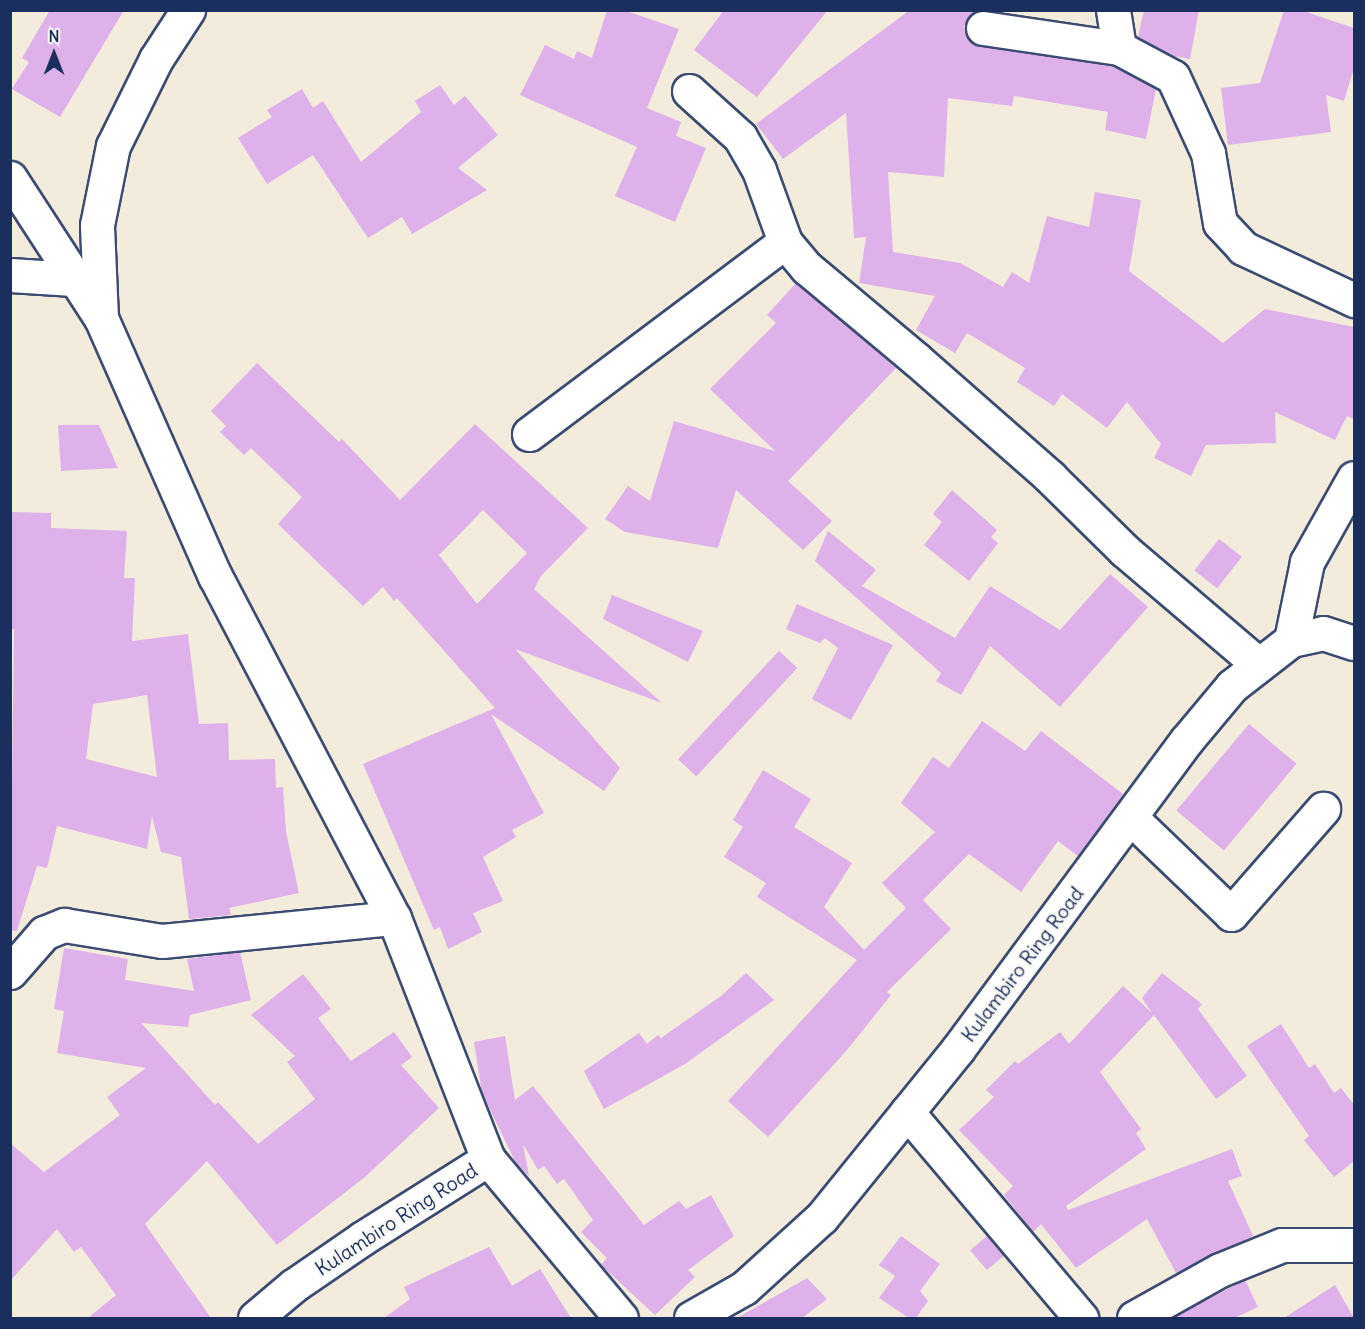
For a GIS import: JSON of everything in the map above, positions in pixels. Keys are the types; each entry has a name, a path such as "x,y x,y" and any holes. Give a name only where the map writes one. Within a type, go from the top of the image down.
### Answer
{"street":[{"path":"101,318 97,225 113,146 156,59 189,10"},
{"path":"1113,10 1119,48"},
{"path":"983,28 1119,48 1173,77 1208,153 1220,223 1243,248 1354,300"},
{"path":"689,91 740,137 759,170 785,242 807,268 917,360 1050,477 1124,550 1258,665"},
{"path":"10,178 73,279 101,318 215,576 394,918 488,1159"},
{"path":"529,434 785,242"},
{"path":"10,274 73,279"},
{"path":"1291,640 1300,583 1308,562 1354,478"},
{"name":"Kulambiro Ring Road","path":"691,1318 744,1288 822,1216 907,1112 1232,686 1291,640 1323,633 1354,643"},
{"path":"1130,818 1230,914 1323,809"},
{"path":"10,972 44,933 64,925 162,941 394,918"},
{"path":"907,1112 1081,1318"},
{"name":"Kulambiro Ring Road","path":"255,1318 293,1286 354,1244 488,1159 621,1318"},
{"path":"1134,1318 1220,1270 1282,1245 1354,1245"}],"building":[{"path":"50,10 124,10 60,117 12,89 29,62 22,58"},
{"path":"607,10 623,10 679,29 647,108 681,122 676,136 706,148 675,222 615,196 637,147 520,95 545,45 574,59 577,51 592,58"},
{"path":"724,10 828,10 757,97 694,50"},
{"path":"910,10 976,10 964,26 972,43 1113,66 1156,89 1146,139 1105,130 1108,112 1014,96 1012,106 948,98 944,177 888,172 893,252 960,263 1003,287 1012,272 1029,283 1047,216 1089,227 1095,192 1141,200 1129,271 1223,343 1265,309 1354,327 1354,419 1347,416 1335,440 1275,412 1276,443 1206,445 1191,476 1154,458 1161,444 1127,402 1107,428 1062,394 1054,406 1017,382 1025,368 967,333 955,353 916,330 935,296 859,283 866,237 854,238 846,113 783,159 756,124"},
{"path":"1144,10 1199,10 1190,59 1174,56 1138,37"},
{"path":"1284,10 1300,10 1354,28 1354,68 1344,101 1326,95 1331,132 1228,145 1221,88 1260,83"},
{"path":"440,85 454,105 465,96 498,135 458,168 487,190 412,234 402,217 368,238 313,155 267,184 238,138 272,117 267,110 302,89 313,108 323,101 361,162 421,112 415,101"},
{"path":"796,283 896,368 788,481 832,521 803,550 736,490 718,548 625,532 605,519 628,486 650,501 674,421 775,451 710,389 776,323 767,315"},
{"path":"257,363 339,442 342,439 400,500 475,424 588,528 541,576 534,589 662,703 515,649 620,768 604,791 491,714 544,813 512,830 516,837 483,857 503,901 473,913 482,932 448,949 440,927 434,930 363,764 495,708 397,598 394,601 383,587 363,606 278,524 302,497 251,448 244,455 220,432 226,426 211,411","holes":["483,510 527,553 477,604 439,555"]},
{"path":"58,425 99,425 118,468 61,471"},
{"path":"952,490 997,530 991,537 998,543 969,581 924,545 942,522 933,514"},
{"path":"10,512 51,513 51,528 127,531 124,578 135,578 132,641 188,634 199,724 228,723 229,760 275,759 276,788 283,787 286,832 299,893 229,908 231,915 189,919 181,857 161,852 152,816 147,849 57,826 47,868 37,866 17,931 10,930 14,629 10,629","holes":["147,695 157,777 86,759 93,704"]},
{"path":"828,531 876,570 862,586 955,638 990,586 1060,630 1110,574 1148,607 1060,707 990,646 961,695 936,681 941,673 815,561"},
{"path":"1219,539 1242,557 1217,588 1194,571"},
{"path":"612,595 703,631 688,662 603,619"},
{"path":"797,604 893,645 851,720 812,699 838,648 825,638 820,643 786,629"},
{"path":"779,651 797,668 696,776 678,759"},
{"path":"982,721 1025,751 1041,731 1123,794 1078,856 1058,841 1021,892 969,854 923,900 951,929 887,992 891,995 847,1050 768,1137 728,1101 857,960 757,897 766,883 724,857 743,827 733,820 763,770 811,799 794,827 852,863 824,907 864,950 906,908 882,883 935,832 901,803 933,757 949,768"},
{"path":"1249,724 1296,764 1224,850 1176,811"},
{"path":"64,948 128,959 125,980 194,991 187,959 240,952 251,1000 190,1015 188,1027 141,1023 215,1105 218,1102 258,1144 315,1099 287,1062 295,1056 251,1015 303,974 331,1009 318,1018 351,1061 394,1032 412,1057 401,1065 439,1108 365,1177 277,1245 207,1161 145,1224 211,1318 88,1318 116,1295 81,1247 74,1252 57,1229 10,1281 10,1143 44,1172 120,1115 107,1097 146,1068 57,1053 64,1011 54,1009"},
{"path":"746,973 774,1000 685,1064 604,1109 584,1071 639,1033 647,1044 658,1035 661,1038 721,996"},
{"path":"1162,973 1202,1004 1198,1009 1247,1076 1216,1099 1154,1015 1100,1072 1141,1129 1136,1133 1146,1149 1066,1206 1068,1210 1232,1149 1242,1176 1228,1181 1253,1236 1176,1273 1147,1219 1076,1268 1041,1224 1033,1232 1004,1195 1013,1186 959,1130 994,1097 986,1090 1015,1061 1018,1064 1060,1032 1069,1044 1123,986 1152,1013 1142,998"},
{"path":"1281,1024 1309,1068 1315,1064 1334,1093 1341,1088 1354,1105 1354,1161 1334,1177 1304,1140 1309,1136 1247,1046"},
{"path":"505,1036 515,1100 533,1086 644,1225 679,1201 686,1209 711,1195 734,1236 688,1270 695,1277 655,1315 601,1265 607,1258 581,1232 593,1220 564,1179 557,1184 544,1166 538,1170 523,1144 529,1176 516,1163 482,1093 474,1042"},
{"path":"901,1236 940,1264 920,1291 928,1301 916,1318 909,1318 879,1298 895,1276 879,1265"},
{"path":"987,1236 1004,1256 987,1270 970,1250"},
{"path":"489,1247 512,1286 540,1269 571,1318 384,1318 410,1299 404,1287"},
{"path":"807,1278 827,1299 802,1318 737,1318"},
{"path":"1245,1280 1258,1307 1234,1318 1172,1318"},
{"path":"1335,1285 1354,1318 1284,1318"}]}
